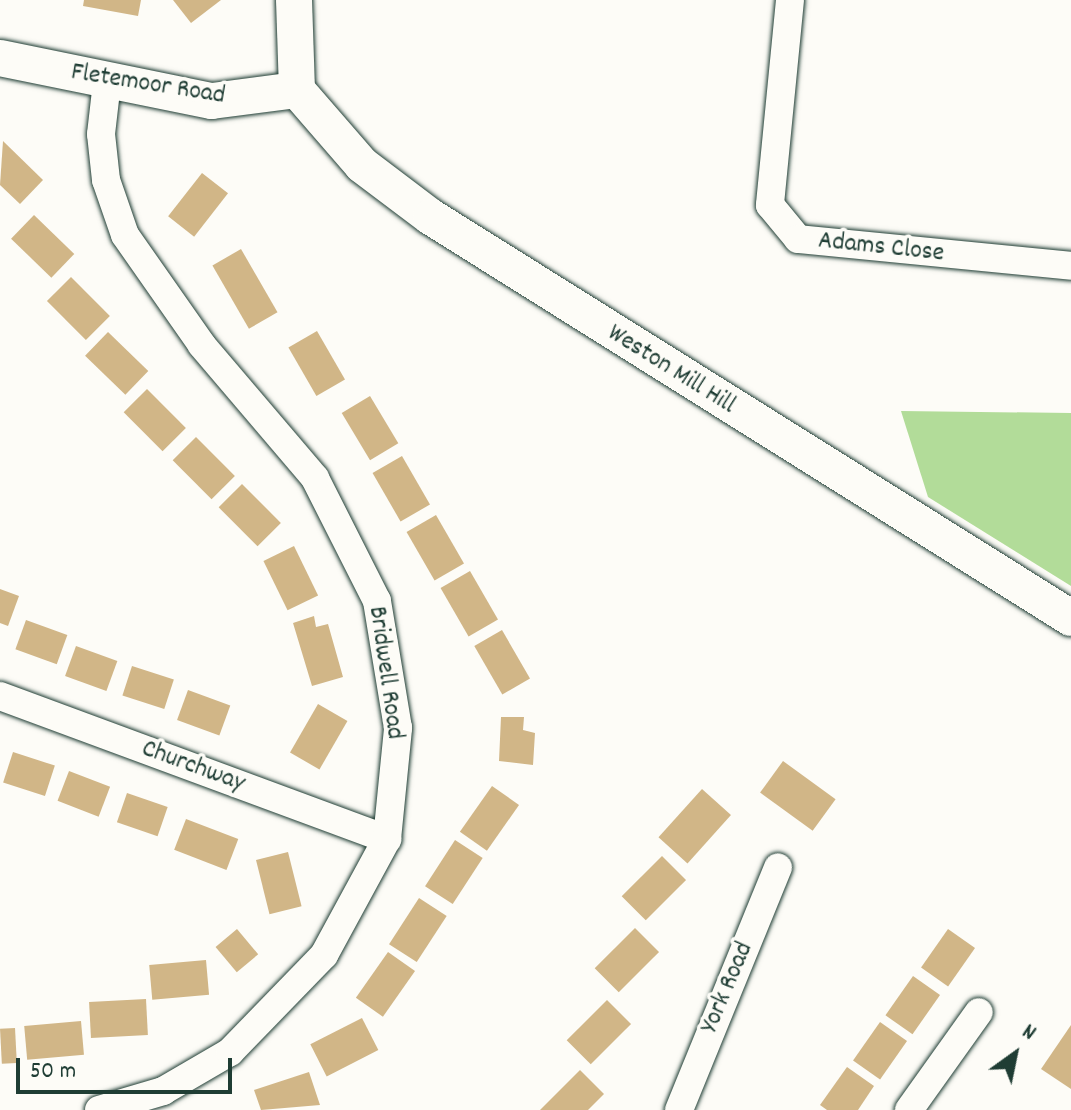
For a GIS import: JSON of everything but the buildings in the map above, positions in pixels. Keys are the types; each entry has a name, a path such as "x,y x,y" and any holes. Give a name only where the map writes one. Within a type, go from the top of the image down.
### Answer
{"street":[{"path":"294,0 297,90"},
{"name":"Adams Close","path":"790,0 770,205 798,239 1071,266"},
{"name":"Fletemoor Road","path":"0,58 212,101 297,90"},
{"name":"Bridwell Road","path":"99,1110 163,1091 230,1052 279,1009 340,930 387,839 398,728 377,601 315,478 202,345 125,235 104,165 107,82"},
{"name":"Weston Mill Hill","path":"297,90 362,165 431,217 1071,618"},
{"name":"Churchway","path":"0,696 387,839"},
{"name":"York Road","path":"679,1110 778,867"},
{"path":"909,1110 979,1012"}],"green space":[{"path":"901,411 1071,413 1071,586 928,497"}]}
